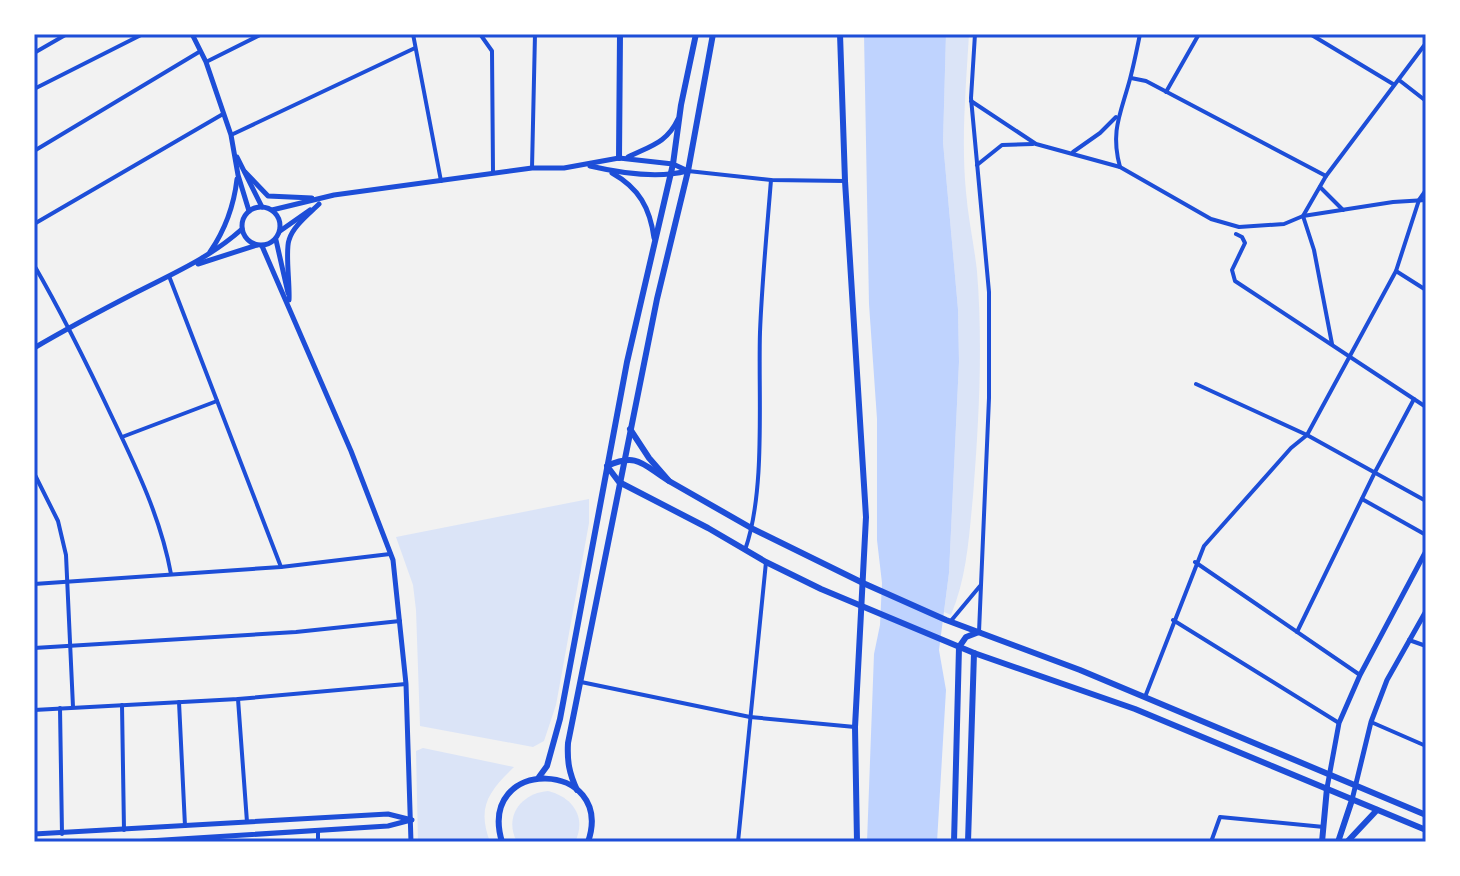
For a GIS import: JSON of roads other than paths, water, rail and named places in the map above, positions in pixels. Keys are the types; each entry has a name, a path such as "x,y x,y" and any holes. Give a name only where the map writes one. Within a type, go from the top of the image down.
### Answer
{"main road":[{"path":"620,34 622,158"},
{"path":"539,777 547,766 560,719 627,362 673,164 696,34"},
{"path":"588,842 591,816 570,775 567,760 619,482 657,299 688,171 713,34"},
{"path":"840,34 845,181 866,517 855,727 857,842"},
{"path":"630,429 669,481"},
{"path":"607,466 624,459 634,459 753,529 876,589 1426,815"},
{"path":"607,466 619,482 766,562 873,611 974,653 1135,709 1426,830"},
{"path":"954,842 959,647 966,637 979,632"},
{"path":"968,842 974,653"},
{"path":"502,842 498,830 499,815 513,789 539,777 566,782 577,790"},
{"path":"1322,842 1327,788"},
{"path":"1338,842 1352,800"},
{"path":"1347,842 1377,810"}],"street":[{"path":"34,53 67,34"},
{"path":"34,89 143,34"},
{"path":"192,34 206,62 231,135 249,211"},
{"path":"206,62 262,34"},
{"path":"413,34 441,181"},
{"path":"480,34 492,51 493,172"},
{"path":"532,168 535,34"},
{"path":"975,34 971,101 989,292 989,398 979,632"},
{"path":"1120,167 1114,145 1118,116 1131,78 1140,34"},
{"path":"1166,92 1199,34"},
{"path":"1310,34 1393,84"},
{"path":"1332,344 1314,250 1303,216 1326,176 1426,43"},
{"path":"231,135 415,48"},
{"path":"34,151 199,52"},
{"path":"1131,78 1146,81 1326,176"},
{"path":"1399,80 1426,101"},
{"path":"971,101 1036,144"},
{"path":"34,224 223,114"},
{"path":"411,842 406,684 390,554 290,303 260,246 247,239 242,229 245,216 249,211 262,207 272,210 320,201 334,195 493,172 587,165 622,158 668,137 680,114"},
{"path":"1072,152 1118,116"},
{"path":"977,166 1002,145 1036,144 1072,152 1120,167 1211,219 1239,227 1284,224 1303,216 1426,200"},
{"path":"622,158 673,164 688,171 771,180 845,181"},
{"path":"587,165 670,176 688,171"},
{"path":"608,170 639,195 652,222 655,242"},
{"path":"241,173 268,196 320,201"},
{"path":"241,173 262,207"},
{"path":"208,255 224,227 241,173"},
{"path":"745,550 753,529 760,329 771,180"},
{"path":"1320,187 1343,210"},
{"path":"1145,697 1195,562 1216,531 1291,448 1307,435 1396,271 1419,200 1426,190"},
{"path":"290,303 276,239 280,231 320,201"},
{"path":"290,303 289,238 320,201"},
{"path":"272,210 279,219 280,231"},
{"path":"34,348 182,270 242,229"},
{"path":"1236,234 1244,238 1245,243 1232,270 1235,281 1426,407"},
{"path":"182,270 276,239"},
{"path":"34,265 70,327 122,437 153,509 171,574"},
{"path":"1396,271 1426,290"},
{"path":"169,276 281,567"},
{"path":"1196,384 1307,435 1426,501"},
{"path":"1297,632 1414,399"},
{"path":"122,437 217,401"},
{"path":"34,473 58,521 66,555 73,707"},
{"path":"1362,499 1426,535"},
{"path":"1327,788 1339,723 1360,675 1426,551"},
{"path":"34,584 281,567 390,554"},
{"path":"738,842 766,562"},
{"path":"1195,562 1360,675"},
{"path":"948,621 981,584"},
{"path":"1352,800 1371,722 1387,680 1426,611"},
{"path":"1173,620 1339,723"},
{"path":"34,648 300,632 400,621"},
{"path":"1409,640 1426,646"},
{"path":"581,682 750,717 855,727"},
{"path":"34,710 238,699 406,684"},
{"path":"238,699 247,822"},
{"path":"179,702 185,826"},
{"path":"122,705 124,830"},
{"path":"60,708 62,834"},
{"path":"1371,722 1426,746"},
{"path":"34,834 388,814 412,820"},
{"path":"1211,842 1220,817 1324,827"},
{"path":"132,842 388,826 412,820"},
{"path":"318,830 318,842"}],"water":[{"path":"864,34 946,34 943,142 958,309 959,362 949,573 939,650 946,690 937,842 867,842 874,654 880,625 882,583 877,540 877,419 869,304"}]}
